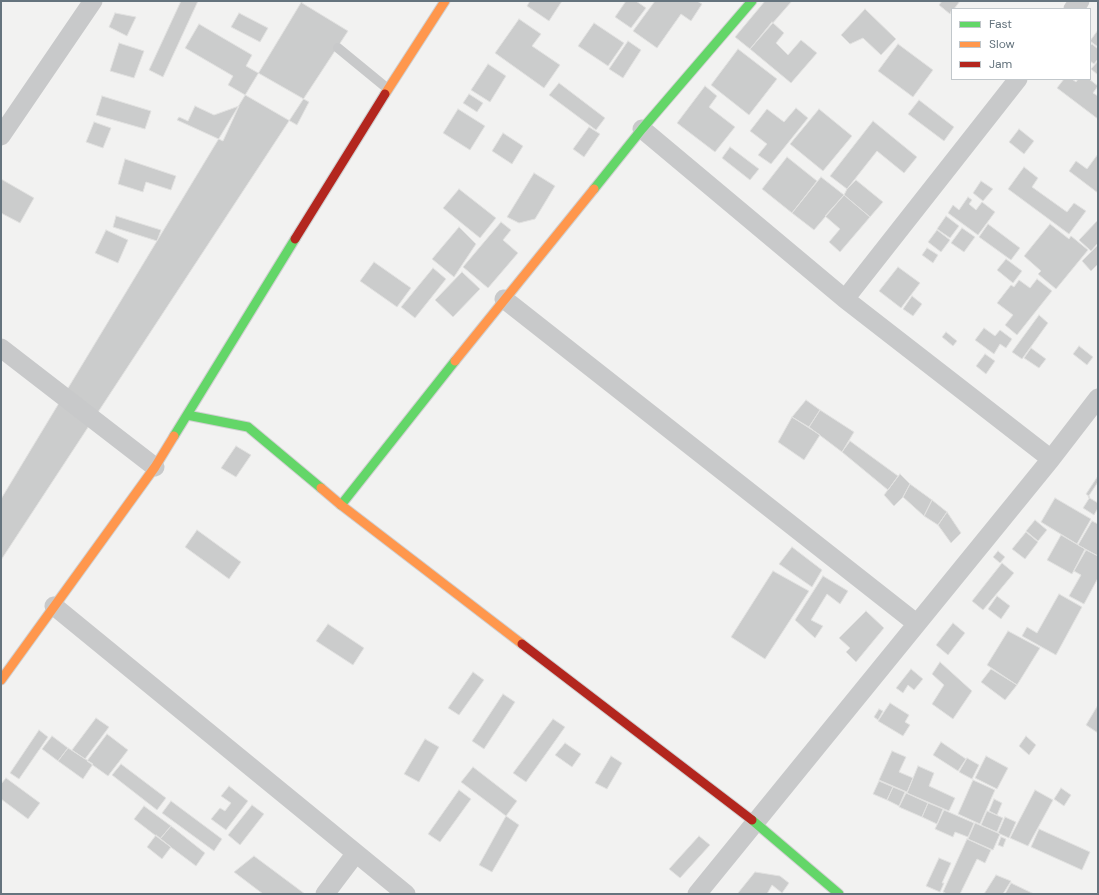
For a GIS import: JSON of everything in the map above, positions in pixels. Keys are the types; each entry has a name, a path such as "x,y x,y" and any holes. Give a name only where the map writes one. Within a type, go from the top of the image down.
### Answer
{"street":[{"path":"1,136 93,1"},
{"path":"1,680 155,467 388,89 445,1"},
{"path":"341,505 504,299 642,129 752,1"},
{"path":"845,299 1017,80"},
{"path":"642,129 845,299 1051,459"},
{"path":"504,299 916,623"},
{"path":"1,348 155,467"},
{"path":"697,894 1051,459 1098,398"},
{"path":"187,415 248,427 341,505 755,822 839,894"},
{"path":"54,606 406,894"},
{"path":"325,894 356,853"}],"lane":[{"path":"338,48 388,89"}],"building":[{"path":"181,1 198,1 163,77 149,70"},
{"path":"302,1 302,3 348,31 1,560 1,499"},
{"path":"530,1 562,1 549,21 527,6"},
{"path":"626,1 636,1 646,8 631,28 615,17"},
{"path":"655,1 697,1 702,4 691,21 681,14 657,48 633,31"},
{"path":"765,1 792,1 750,49 735,37"},
{"path":"942,1 960,1 955,8 951,8 950,14 939,5"},
{"path":"865,9 896,39 881,55 863,38 850,44 841,35"},
{"path":"115,13 136,17 127,36 109,27"},
{"path":"239,13 268,28 260,42 231,27"},
{"path":"519,19 541,34 532,46 560,65 544,88 495,53"},
{"path":"772,22 784,33 776,43 788,55 801,40 817,53 791,83 750,49"},
{"path":"594,23 624,43 608,66 578,46"},
{"path":"199,24 252,55 246,66 309,102 297,125 228,85 233,76 185,48"},
{"path":"1098,30 1098,47 1091,42"},
{"path":"628,41 641,50 623,78 609,69"},
{"path":"119,43 144,51 134,78 110,71"},
{"path":"898,44 933,70 913,97 878,71"},
{"path":"1092,44 1098,49 1098,59 1094,64 1091,62"},
{"path":"738,49 777,79 749,115 711,85"},
{"path":"1098,61 1098,75 1091,69"},
{"path":"488,64 506,76 490,102 471,90"},
{"path":"1063,80 1073,80 1076,82 1077,80 1090,80 1098,86 1093,93 1098,96 1098,119 1057,88"},
{"path":"559,83 605,118 596,130 549,95"},
{"path":"705,86 717,96 709,107 735,127 715,152 677,123"},
{"path":"469,94 483,103 477,112 463,103"},
{"path":"102,96 151,111 145,129 96,115"},
{"path":"919,100 954,127 944,141 908,114"},
{"path":"195,106 214,115 239,106 223,141 177,120 179,117 188,121"},
{"path":"796,108 808,118 771,164 758,155 767,144 750,131 767,109 784,122"},
{"path":"458,109 485,126 470,150 443,133"},
{"path":"819,109 852,136 823,171 790,144"},
{"path":"873,121 917,157 904,173 877,151 847,189 830,176"},
{"path":"94,122 111,128 103,148 86,142"},
{"path":"589,127 600,134 584,157 573,149"},
{"path":"1019,129 1034,141 1024,154 1009,142"},
{"path":"503,133 523,146 512,164 492,151"},
{"path":"730,147 759,169 750,180 722,158"},
{"path":"1098,154 1098,193 1069,171 1076,161 1087,169"},
{"path":"787,157 817,181 792,213 762,189"},
{"path":"125,159 176,176 171,190 146,182 143,192 118,184"},
{"path":"1024,167 1038,178 1032,187 1067,212 1074,203 1086,211 1069,234 1008,189"},
{"path":"534,173 555,186 535,219 519,223 507,217"},
{"path":"821,177 844,195 814,230 792,213"},
{"path":"1,179 34,198 20,223 1,213"},
{"path":"856,180 883,202 870,217 844,195 847,189"},
{"path":"981,181 993,189 983,201 973,193"},
{"path":"459,189 496,218 480,238 443,208"},
{"path":"844,195 870,217 840,252 829,242 840,229 825,216"},
{"path":"968,197 972,200 969,204 976,210 982,202 995,212 978,235 948,213 953,205 959,210"},
{"path":"116,216 161,230 157,241 113,227"},
{"path":"946,216 959,226 950,238 937,229"},
{"path":"1098,220 1098,243 1091,251 1079,240"},
{"path":"501,222 511,230 503,240 518,253 488,288 463,267"},
{"path":"988,224 1020,248 1011,260 979,237"},
{"path":"1050,224 1069,239 1071,236 1088,250 1056,289 1038,274 1041,271 1024,256"},
{"path":"459,227 476,244 454,277 432,259"},
{"path":"962,228 975,237 964,252 951,243"},
{"path":"106,230 128,240 118,263 95,253"},
{"path":"937,230 950,240 941,252 928,242"},
{"path":"1098,245 1098,264 1091,271 1082,261"},
{"path":"927,248 938,255 933,263 922,255"},
{"path":"1006,259 1022,271 1013,283 997,270"},
{"path":"374,262 411,288 397,307 360,281"},
{"path":"898,267 920,283 901,308 879,291"},
{"path":"433,268 446,279 415,318 401,307"},
{"path":"462,272 480,289 453,317 435,300"},
{"path":"1037,279 1052,291 1017,335 1005,325 1013,315 997,303 1011,285 1014,287 1019,280 1030,288"},
{"path":"912,296 922,304 913,316 903,309"},
{"path":"1039,315 1048,323 1022,359 1012,352"},
{"path":"984,328 995,336 1000,330 1012,339 1006,348 1000,344 994,354 975,340"},
{"path":"946,332 957,341 953,346 942,337"},
{"path":"1079,346 1093,357 1087,365 1073,354"},
{"path":"1031,348 1046,359 1039,368 1024,358"},
{"path":"985,354 995,361 986,374 976,366"},
{"path":"806,400 820,410 809,427 792,417"},
{"path":"820,410 854,432 842,452 809,427"},
{"path":"792,417 820,435 804,460 778,442"},
{"path":"850,441 898,476 888,490 842,452"},
{"path":"236,446 251,455 236,477 221,468"},
{"path":"900,474 910,484 903,497 894,506 884,495"},
{"path":"1098,476 1098,508 1094,515 1083,508 1090,497 1086,494"},
{"path":"1098,482 1098,503 1088,497"},
{"path":"910,484 932,500 924,516 903,497"},
{"path":"1055,498 1091,519 1077,544 1041,522"},
{"path":"932,500 947,512 938,525 924,516"},
{"path":"947,512 961,533 951,543 938,525"},
{"path":"1035,520 1047,530 1038,541 1026,531"},
{"path":"1092,521 1098,524 1098,556 1078,545"},
{"path":"197,530 241,562 229,579 185,547"},
{"path":"1026,532 1038,542 1025,559 1012,549"},
{"path":"1061,535 1085,549 1072,574 1047,560"},
{"path":"792,547 822,570 812,587 779,564"},
{"path":"1086,550 1098,556 1098,578 1084,604 1069,596 1081,575 1074,571"},
{"path":"998,551 1005,557 1000,563 993,557"},
{"path":"1002,563 1014,573 983,610 972,601"},
{"path":"773,571 809,591 765,659 731,637"},
{"path":"823,576 848,591 840,604 827,594 811,620 823,626 815,638 795,620"},
{"path":"1059,594 1082,607 1056,655 1022,636 1027,627 1037,633"},
{"path":"997,596 1010,606 1001,619 988,609"},
{"path":"866,611 884,628 856,662 846,652 850,648 839,638"},
{"path":"953,623 965,633 948,655 936,645"},
{"path":"328,624 364,648 353,665 316,641"},
{"path":"1008,631 1040,648 1017,685 987,665"},
{"path":"940,662 972,691 953,719 932,704 944,685 932,674"},
{"path":"911,669 923,679 914,690 908,685 903,693 896,688"},
{"path":"991,669 1017,685 1005,700 981,682"},
{"path":"473,672 484,680 459,715 448,708"},
{"path":"503,694 515,702 484,749 472,741"},
{"path":"890,703 909,715 905,722 910,725 903,736 878,721"},
{"path":"1098,705 1098,733 1086,725"},
{"path":"879,709 883,711 878,720 874,717"},
{"path":"96,718 109,727 85,759 72,750"},
{"path":"553,719 565,727 526,782 513,773"},
{"path":"39,730 48,737 19,779 10,773"},
{"path":"107,734 128,750 108,776 87,761"},
{"path":"52,736 68,748 58,761 42,749"},
{"path":"1026,736 1036,745 1029,755 1019,746"},
{"path":"425,739 439,747 419,782 404,774"},
{"path":"941,742 966,759 958,771 933,755"},
{"path":"565,743 581,754 572,767 555,755"},
{"path":"68,748 93,764 83,779 58,761"},
{"path":"892,751 906,757 899,772 913,778 907,792 879,780"},
{"path":"611,756 622,763 607,789 595,783"},
{"path":"986,756 1008,768 997,789 975,778"},
{"path":"967,758 979,765 972,779 959,772"},
{"path":"121,764 166,798 157,810 112,775"},
{"path":"918,766 934,773 929,786 955,798 949,811 907,793"},
{"path":"473,767 517,801 506,816 461,782"},
{"path":"6,778 40,803 28,819 1,799 1,784"},
{"path":"973,780 995,790 980,824 958,814"},
{"path":"879,781 893,787 887,800 873,794"},
{"path":"229,786 248,801 226,830 211,819 220,808 225,811 231,803 221,796"},
{"path":"893,787 905,792 899,806 887,800"},
{"path":"1061,788 1071,795 1064,806 1054,799"},
{"path":"459,790 471,799 440,842 428,834"},
{"path":"1035,790 1053,800 1028,846 1010,838"},
{"path":"906,793 928,803 922,817 899,807"},
{"path":"994,799 1002,803 997,815 989,811"},
{"path":"171,801 222,839 214,851 162,813"},
{"path":"928,803 943,809 937,824 922,817"},
{"path":"252,805 264,814 240,845 228,835"},
{"path":"144,806 171,826 160,839 134,819"},
{"path":"944,810 974,823 968,837 955,832 953,837 935,829"},
{"path":"987,811 1003,818 997,832 981,825"},
{"path":"506,816 519,825 492,872 479,865"},
{"path":"1005,817 1016,822 1009,838 998,833"},
{"path":"975,823 1000,834 993,850 968,839"},
{"path":"171,826 205,853 196,866 160,839"},
{"path":"1039,829 1090,852 1082,870 1031,847"},
{"path":"156,835 171,847 162,859 147,847"},
{"path":"699,836 710,845 680,878 669,869"},
{"path":"1001,837 1006,839 1003,847 998,845"},
{"path":"967,839 991,850 985,863 977,859 960,894 947,894 943,892"},
{"path":"254,856 305,894 263,894 234,872"},
{"path":"939,858 951,863 942,883 944,883 940,892 926,886"},
{"path":"755,872 780,876 789,883 782,893 772,885 767,894 738,893"},
{"path":"996,875 1011,881 1003,894 984,894"},
{"path":"1011,883 1034,894 1005,894"}],"traffic: fast":[{"path":"594,189 642,129 752,1"},
{"path":"174,436 295,239"},
{"path":"341,505 455,361"},
{"path":"187,415 248,427 321,488"},
{"path":"752,820 839,894"}],"traffic: slow":[{"path":"385,94 445,1"},
{"path":"455,361 594,189"},
{"path":"1,680 155,467 174,436"},
{"path":"321,488 522,644"}],"traffic: jam":[{"path":"295,239 385,94"},
{"path":"522,644 752,820"}]}
